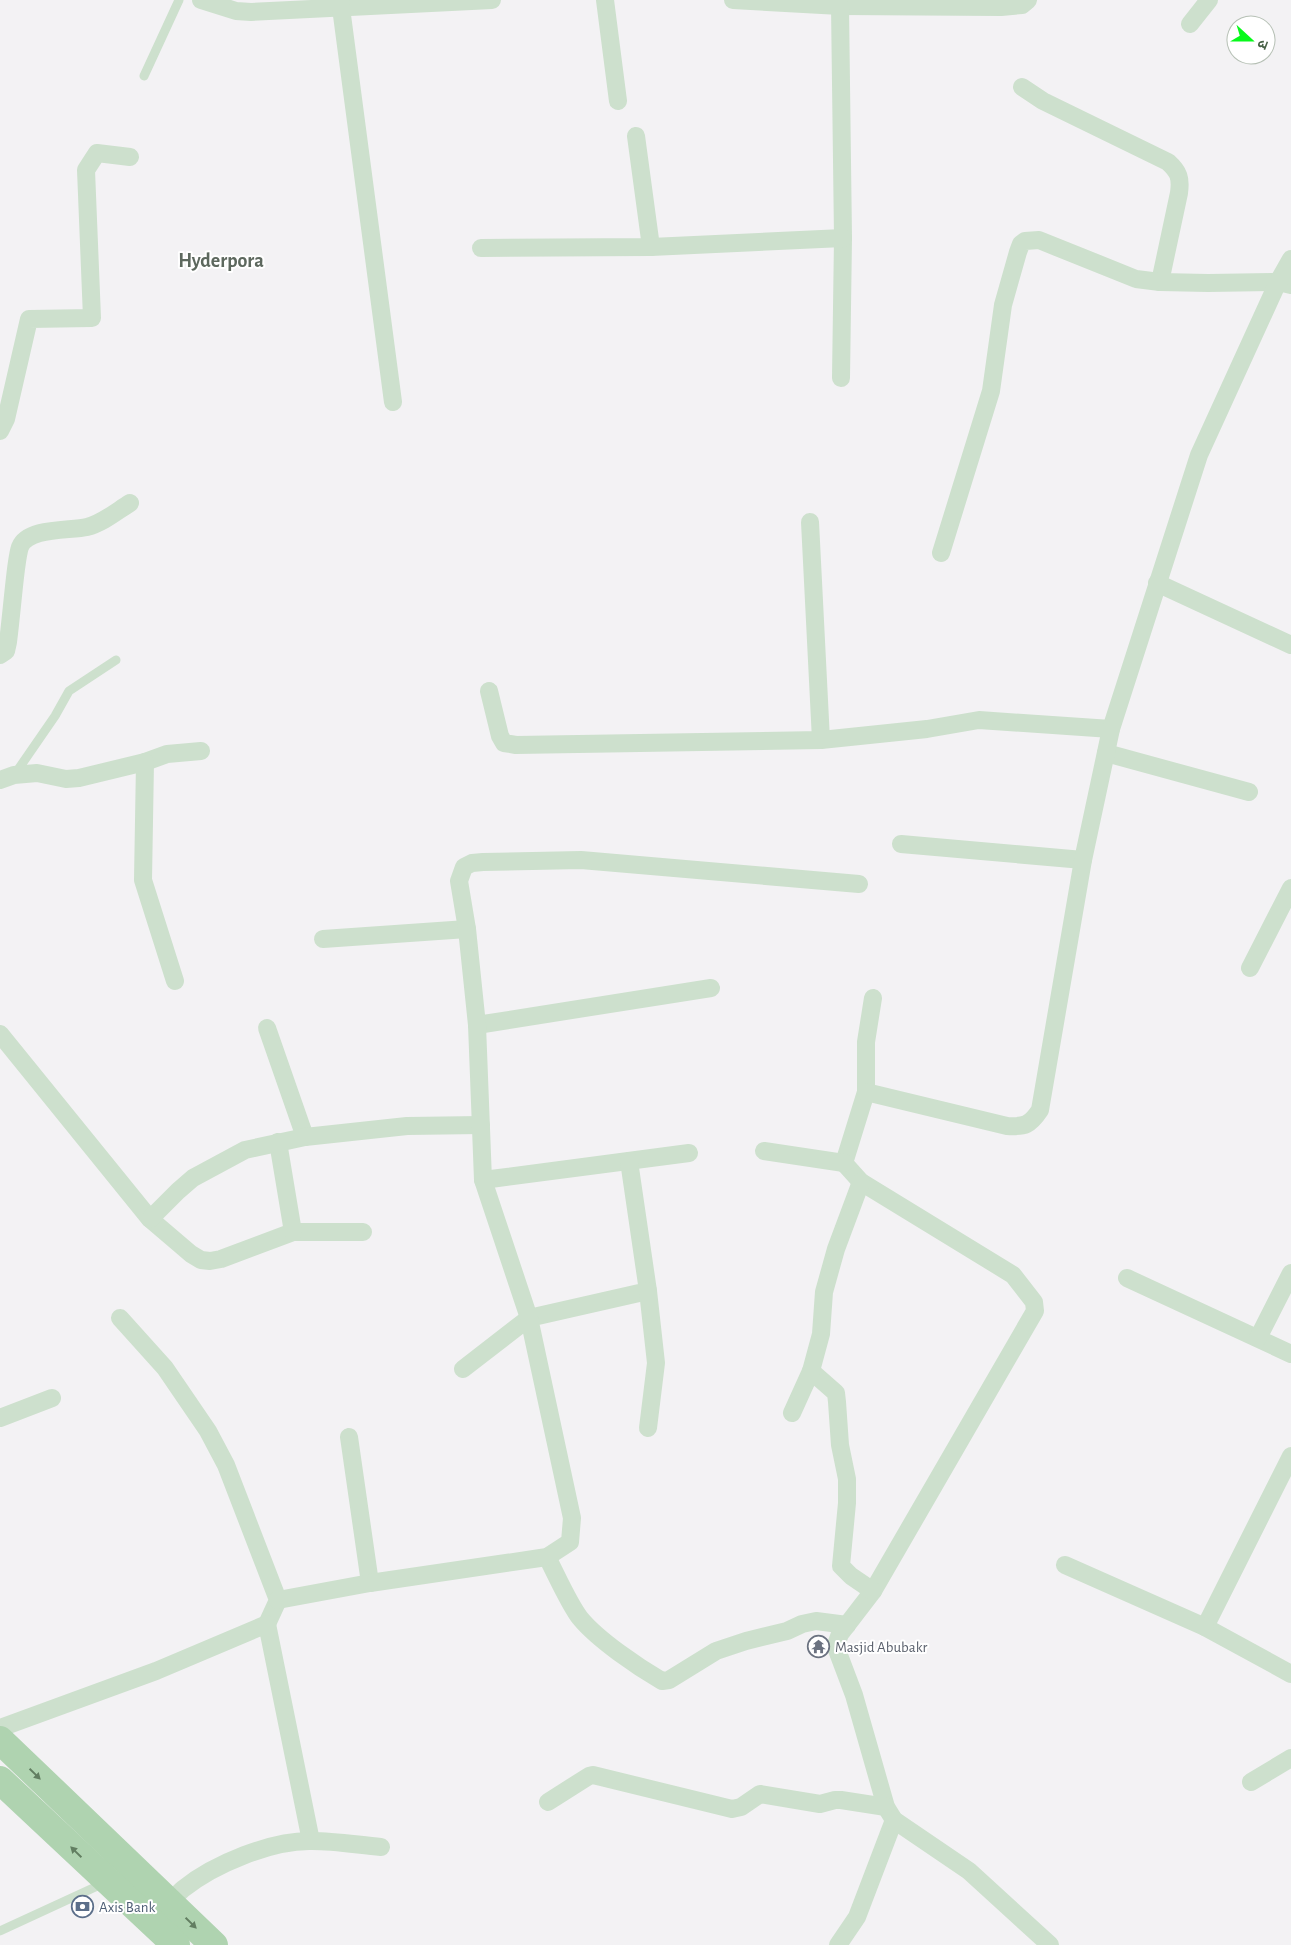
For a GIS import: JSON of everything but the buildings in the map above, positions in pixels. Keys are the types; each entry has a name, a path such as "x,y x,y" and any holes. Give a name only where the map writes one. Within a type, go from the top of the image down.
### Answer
{"main road":[{"path":"0,1740 214,1945"},
{"path":"0,1780 176,1945"}],"street":[{"path":"201,0 236,10 251,12 341,4 492,0"},
{"path":"605,0 618,101"},
{"path":"733,0 840,6 1001,8 1022,5 1028,0"},
{"path":"1190,24 1209,0"},
{"path":"341,4 393,402"},
{"path":"840,6 841,378"},
{"path":"1022,87 1043,101 1168,162 1177,170 1181,181 1160,282"},
{"path":"636,136 652,247"},
{"path":"2,423 29,319 92,318 86,170 97,153 130,157"},
{"path":"481,248 652,247 842,238"},
{"path":"941,553 991,391 1003,305 1021,244 1025,241 1039,240 1136,279 1160,282 1285,284"},
{"path":"866,1092 1007,1126 1021,1127 1033,1120 1040,1110 1083,860 1110,728 1199,455 1285,284 1291,259"},
{"path":"0,655 6,651 8,642 17,566 20,548 24,541 33,536 63,528 86,527 102,521 130,503"},
{"path":"810,522 821,740"},
{"path":"1157,583 1291,645"},
{"path":"489,691 500,736 504,743 516,745 821,740 927,729 979,720 1110,728"},
{"path":"7,777 37,773 66,779 79,778 145,762 167,754 201,751"},
{"path":"1106,753 1249,792"},
{"path":"145,762 143,880 175,981"},
{"path":"902,844 1083,860"},
{"path":"278,1600 370,1583 547,1557 570,1542 572,1518 529,1318 483,1180 477,1025 467,929 459,881 464,867 472,863 581,860 859,884"},
{"path":"1250,968 1291,888"},
{"path":"323,939 467,929"},
{"path":"477,1025 711,988"},
{"path":"844,1162 866,1092 866,1042 873,998"},
{"path":"267,1028 305,1137"},
{"path":"0,1034 150,1219 191,1254 201,1260 221,1259 293,1232 363,1232"},
{"path":"150,1219 178,1191 206,1170 246,1150 305,1137 407,1126 480,1125"},
{"path":"278,1142 293,1232"},
{"path":"764,1151 844,1162 861,1182 1013,1275 1034,1302 1035,1312 873,1591 840,1634 837,1642 837,1650 854,1695 890,1813 857,1917 838,1945"},
{"path":"483,1180 689,1153"},
{"path":"629,1161 648,1291 656,1363 648,1428"},
{"path":"792,1413 811,1371 821,1334 824,1292 836,1249 861,1182"},
{"path":"1258,1338 1291,1273"},
{"path":"1126,1278 1291,1354"},
{"path":"463,1370 529,1318 648,1291"},
{"path":"120,1318 165,1368 208,1431 226,1465 278,1600 266,1624 311,1840"},
{"path":"811,1371 836,1393 840,1445 847,1479 841,1566 843,1570 873,1591"},
{"path":"0,1418 52,1398"},
{"path":"349,1437 370,1583"},
{"path":"1205,1627 1291,1456"},
{"path":"547,1557 580,1617 619,1651 662,1681 669,1680 716,1652 746,1641 786,1631 802,1624 816,1621 847,1625"},
{"path":"1065,1565 1205,1627 1291,1674"},
{"path":"0,1728 156,1671 266,1624"},
{"path":"1251,1782 1291,1758"},
{"path":"548,1802 593,1775 732,1809 741,1807 760,1794 820,1804 841,1800 890,1813 969,1871 1050,1945"},
{"path":"170,1903 183,1889 207,1874 250,1854 279,1845 311,1840 381,1847"}],"lane":[{"path":"144,76 179,0"},
{"path":"7,777 55,716 69,692 116,660"},
{"path":"0,1931 106,1881"}],"place":[{"name":"Masjid Abubakr","path":"819,1647"},
{"name":"Axis Bank","path":"83,1907"}],"district":[{"name":"Hyderpora","path":"221,260"}]}
